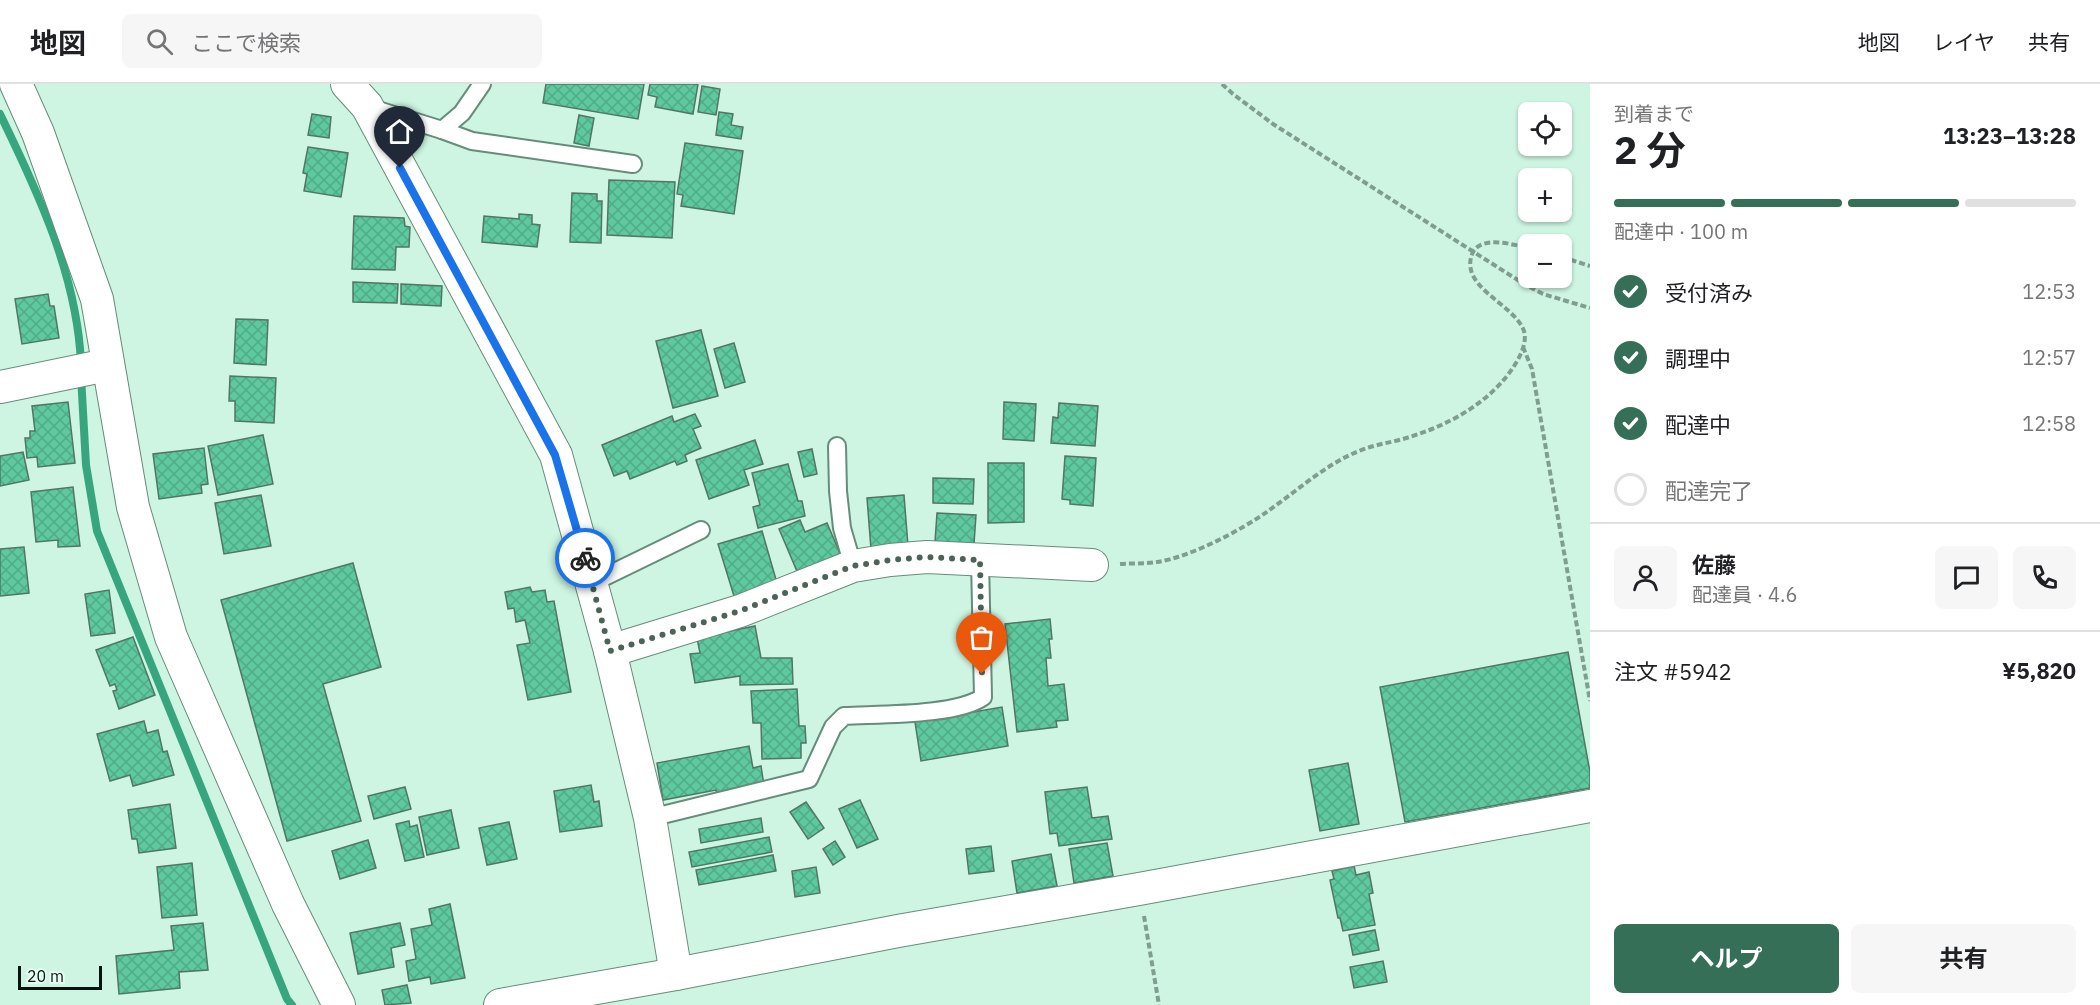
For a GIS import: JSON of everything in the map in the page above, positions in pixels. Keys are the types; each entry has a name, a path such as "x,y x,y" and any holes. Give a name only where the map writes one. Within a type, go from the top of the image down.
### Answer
{"street":[{"path":"16,84 46,155 97,299 133,507 171,637 288,904 339,1005"},
{"path":"357,95 555,455 610,651 650,818 675,974"},
{"path":"0,387 107,365"},
{"path":"610,651 740,611 853,566 927,557 1092,565"},
{"path":"500,1005 1590,807"}],"lane":[{"path":"442,130 462,113 482,84"},
{"path":"357,95 472,141 633,164"},
{"path":"837,446 842,528 853,566"},
{"path":"592,583 701,530"},
{"path":"650,818 808,779 833,727 844,716 936,710 975,702 983,697 980,560"}],"path":[{"path":"1222,84 1273,124 1524,284 1543,294 1590,308"},
{"path":"1518,246 1499,242 1479,246 1474,251 1472,260 1473,275 1480,286 1508,309 1524,332 1524,347 1532,369 1590,701"},
{"path":"1572,260 1590,266"},
{"path":"1092,565 1157,562 1209,545 1268,512 1308,481 1358,451 1406,438 1472,410 1502,382 1524,347"},
{"path":"1139,889 1159,1005"}],"building":[{"path":"546,84 644,84 638,119 543,103"},
{"path":"650,84 698,84 693,114 655,107 657,97 648,95"},
{"path":"702,86 720,89 716,115 698,112"},
{"path":"719,112 733,114 731,125 743,127 741,139 716,135"},
{"path":"312,114 331,117 329,138 308,135"},
{"path":"579,115 594,118 589,146 574,143"},
{"path":"685,143 743,151 734,214 681,206 683,195 677,194"},
{"path":"308,147 348,153 341,197 304,191 307,174 303,173"},
{"path":"609,180 675,182 672,238 607,235"},
{"path":"572,193 597,194 597,201 602,201 601,243 570,242"},
{"path":"519,214 532,215 532,224 540,225 537,247 482,242 484,216 519,219"},
{"path":"354,216 404,218 405,226 410,227 409,247 396,247 395,270 352,269"},
{"path":"353,282 398,284 397,303 353,302"},
{"path":"401,284 442,286 441,306 401,304"},
{"path":"48,294 50,306 54,306 59,338 22,344 15,299"},
{"path":"236,319 268,320 266,365 234,363"},
{"path":"701,330 718,396 673,408 656,341"},
{"path":"734,343 745,382 725,388 714,349"},
{"path":"230,376 276,378 274,423 235,421 235,401 229,401"},
{"path":"68,402 75,463 38,467 37,457 27,458 25,438 30,438 30,431 35,431 32,406"},
{"path":"1004,402 1036,404 1034,441 1003,439"},
{"path":"1059,403 1098,406 1095,446 1051,443 1053,417 1058,418"},
{"path":"695,414 701,426 693,429 701,448 685,455 687,461 677,465 675,461 630,479 627,471 614,476 602,445 672,416 674,422"},
{"path":"263,435 273,484 218,495 208,446"},
{"path":"755,440 763,464 744,470 749,485 709,499 696,460"},
{"path":"204,448 208,484 201,485 202,493 159,499 153,454"},
{"path":"812,449 817,474 804,477 798,452"},
{"path":"23,452 29,480 0,486 0,456"},
{"path":"1065,456 1096,458 1093,506 1070,504 1070,500 1062,499"},
{"path":"988,463 1024,463 1024,522 988,523"},
{"path":"788,464 798,501 802,501 805,516 758,528 753,507 760,505 752,473"},
{"path":"933,478 974,479 973,504 933,503"},
{"path":"73,487 80,546 58,547 58,540 36,542 31,492"},
{"path":"261,495 271,546 224,554 215,503"},
{"path":"904,495 908,546 871,549 867,498"},
{"path":"937,513 976,515 974,544 935,542"},
{"path":"800,520 805,532 827,523 842,558 799,576 779,529"},
{"path":"762,531 777,583 734,596 718,544"},
{"path":"24,547 29,593 0,596 0,549"},
{"path":"353,563 381,667 323,684 361,821 287,841 221,600"},
{"path":"530,587 532,592 545,590 547,602 554,601 571,692 528,700 517,645 530,643 525,620 516,622 514,608 508,609 505,592"},
{"path":"109,590 115,633 91,636 85,594"},
{"path":"1050,619 1051,658 1046,658 1048,686 1064,684 1068,720 1056,721 1057,727 1017,732 1005,624"},
{"path":"755,626 761,658 792,658 793,684 740,685 740,676 695,683 690,654 700,653 697,638"},
{"path":"133,637 155,695 119,709 113,691 117,690 115,684 110,686 96,650"},
{"path":"1568,652 1590,772 1590,788 1405,822 1380,687"},
{"path":"797,689 799,726 805,726 806,743 801,743 801,758 762,759 761,723 753,723 751,691"},
{"path":"1002,707 1008,746 921,761 915,722"},
{"path":"144,721 147,733 158,730 163,752 167,751 174,775 133,786 130,775 110,781 97,734"},
{"path":"749,746 753,768 761,766 764,786 717,794 716,790 663,800 657,763"},
{"path":"1348,763 1359,824 1320,831 1309,770"},
{"path":"591,785 594,802 599,801 602,826 560,832 554,791"},
{"path":"405,787 411,809 374,819 368,796"},
{"path":"1087,787 1092,818 1108,816 1112,839 1059,846 1057,833 1050,834 1045,792"},
{"path":"860,800 878,839 857,848 839,809"},
{"path":"806,802 824,828 808,839 790,812"},
{"path":"170,804 176,848 139,853 137,839 132,839 128,810"},
{"path":"451,810 459,848 427,855 419,817"},
{"path":"761,818 763,832 701,843 699,829"},
{"path":"409,821 410,827 417,825 424,857 405,861 396,824"},
{"path":"509,822 517,859 487,865 479,828"},
{"path":"769,837 772,852 692,867 689,852"},
{"path":"368,840 376,868 340,879 332,851"},
{"path":"835,841 845,857 833,865 823,849"},
{"path":"1107,843 1113,876 1074,883 1069,849"},
{"path":"991,846 994,871 969,874 966,849"},
{"path":"1051,854 1057,886 1017,893 1012,861"},
{"path":"773,855 776,871 699,885 696,870"},
{"path":"192,863 197,915 162,918 157,867"},
{"path":"1354,866 1356,875 1369,872 1373,893 1369,894 1375,925 1343,931 1330,880 1334,879 1332,871"},
{"path":"816,867 820,893 795,897 792,871"},
{"path":"450,904 465,978 431,984 430,977 409,981 406,961 416,959 411,929 432,925 429,909"},
{"path":"203,923 208,970 179,972 180,988 119,994 116,956 174,950 171,926"},
{"path":"400,923 405,945 391,948 394,967 358,974 350,933"},
{"path":"1375,930 1379,950 1353,955 1349,935"},
{"path":"1383,961 1387,982 1354,988 1350,967"},
{"path":"407,985 411,1003 385,1005 382,990"}],"waterway":[{"path":"0,114 28,173 64,266 78,330 81,363"},
{"path":"81,376 86,465 97,531 287,999 292,1005"}],"way so far":[{"path":"585,558 610,651 740,611 853,566 927,557 980,560 982,674"}],"route":[{"path":"400,168 555,455 585,558"}]}
